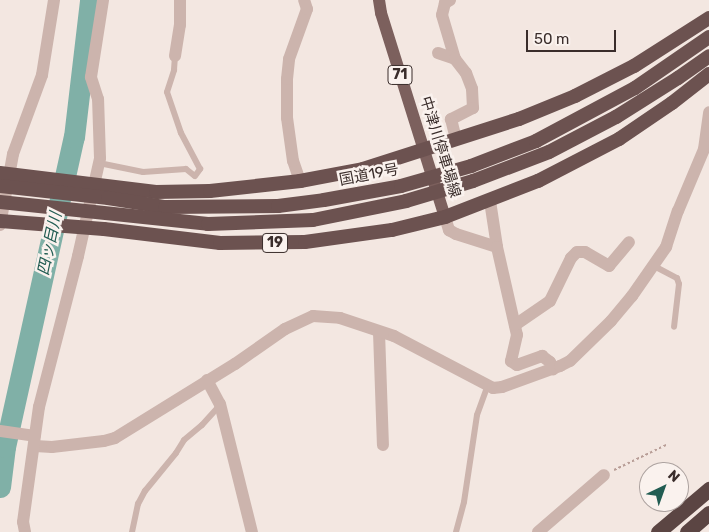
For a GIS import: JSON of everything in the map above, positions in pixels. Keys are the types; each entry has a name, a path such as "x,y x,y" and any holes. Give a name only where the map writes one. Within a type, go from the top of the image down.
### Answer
{"highway":[{"path":"0,174 108,192 156,192 210,191 300,181 363,169 519,119 575,96 634,66 709,18"},
{"name":"国道19号","path":"0,186 108,192 165,208 232,207 324,200 401,186 471,166 536,140 599,109 665,69 709,37"},
{"name":"19","path":"0,202 208,224 313,220 406,201 473,181 549,152 594,129 678,78 709,56"},
{"name":"19","path":"0,221 104,229 220,243 305,242 392,230 445,217 538,181 611,143 672,103 709,74"},
{"path":"658,532 709,489"},
{"path":"687,532 709,513"}],"main road":[{"name":"中津川停車場線","path":"380,0 381,13 445,217"}],"street":[{"path":"0,226 13,154 42,75 54,0"},
{"path":"25,532 23,522 31,439 78,256 99,163 98,100 91,77 103,0"},
{"path":"176,56 180,25 180,0"},
{"path":"300,181 293,161 287,118 287,79 289,59 308,9 304,0"},
{"path":"450,0 445,3 442,14 455,59 466,73 472,89 473,108 451,119 456,139"},
{"path":"438,53 455,59"},
{"path":"0,431 52,447 115,438 235,364 285,329 313,316 340,318 394,336 487,387 502,388 553,369 570,361 610,321 654,266 666,247 678,211 704,149 709,112"},
{"path":"490,201 497,247 517,335 510,361 517,365 542,356 550,362 553,369"},
{"path":"445,217 449,230 497,247"},
{"path":"515,325 550,301 571,258 576,252 585,252 609,266 628,242"},
{"path":"379,332 383,445"},
{"path":"207,380 220,404 252,532"},
{"path":"538,532 604,475"}],"lane":[{"path":"99,163 143,172 186,169 195,176 200,169 181,133 167,92 176,56"},
{"path":"654,266 677,278 680,284 674,328"},
{"path":"456,532 464,502 477,415 487,387"},
{"path":"132,532 138,504 145,491 176,453 184,440 202,425 220,404"}],"path":[{"path":"604,475 666,445"}],"waterway":[{"name":"四ッ目川","path":"0,487 5,447 74,137 90,0"}]}
